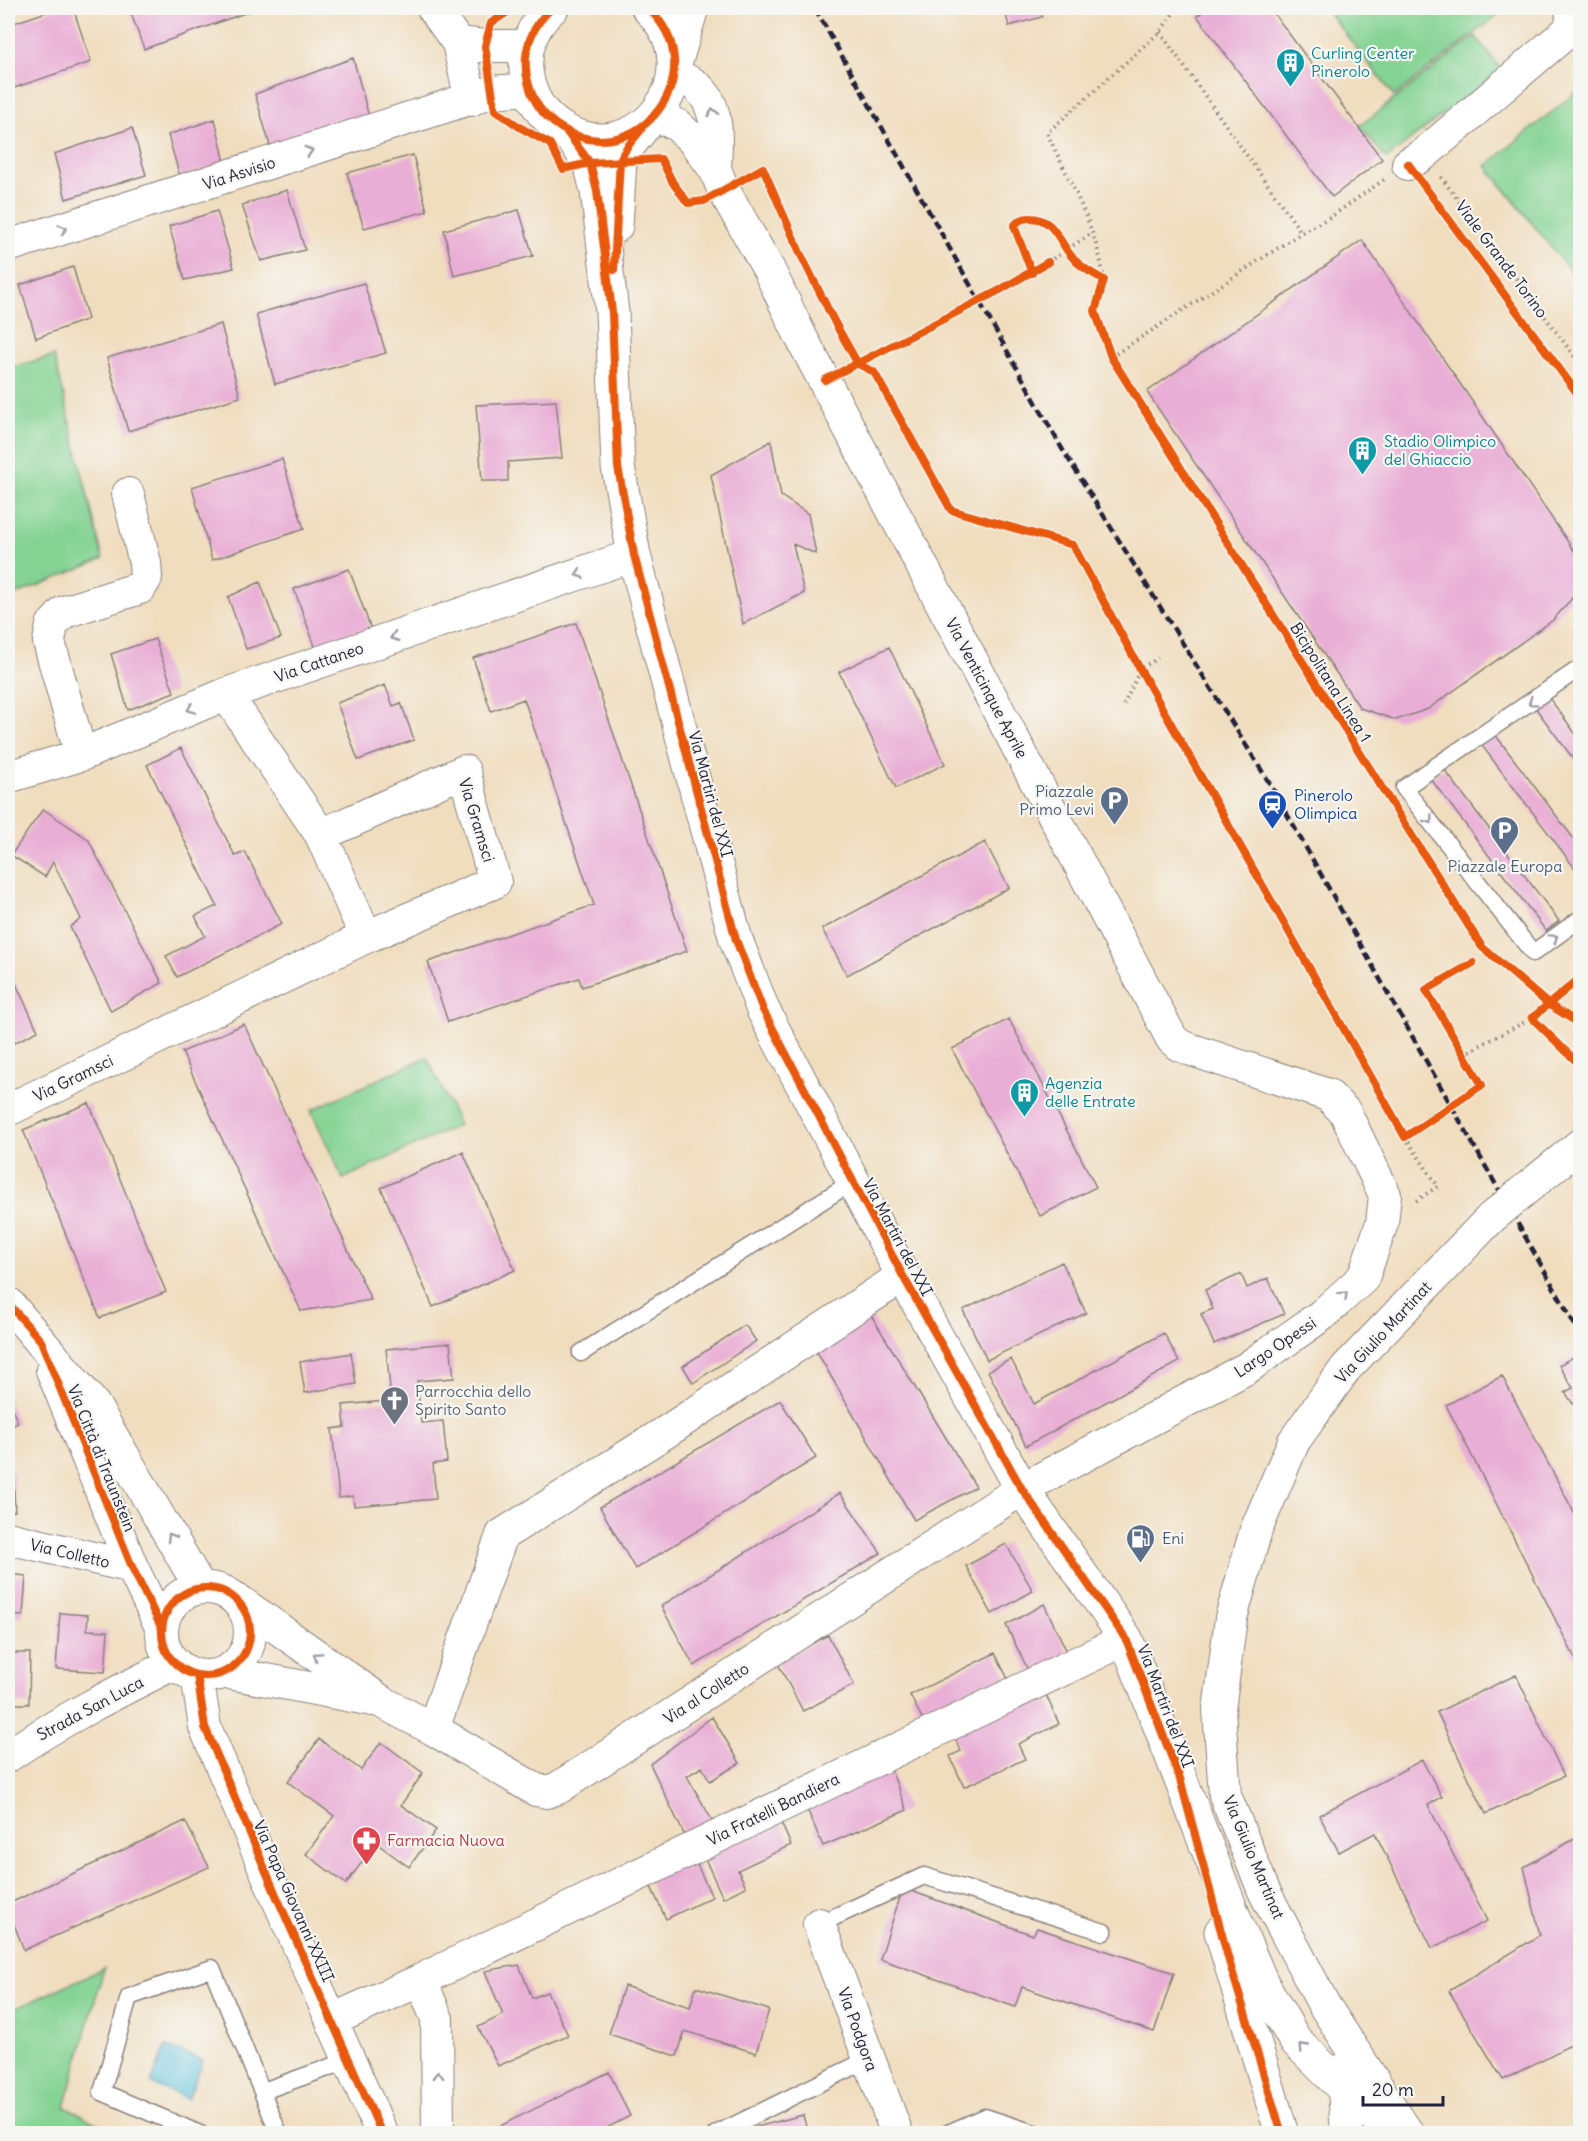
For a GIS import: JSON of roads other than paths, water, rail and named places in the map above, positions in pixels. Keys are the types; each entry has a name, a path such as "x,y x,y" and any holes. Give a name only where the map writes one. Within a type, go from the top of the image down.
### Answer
{"street":[{"path":"433,8 458,43 471,100"},
{"path":"648,8 660,19 671,40 675,70 696,86 710,102 715,118 715,169"},
{"name":"Via Martiri del XXI","path":"612,312 620,160 627,147 652,118 670,89 692,8"},
{"path":"1416,159 1568,31 1573,18 1570,8"},
{"name":"Via Martiri del XXI","path":"546,10 533,29 527,46 525,68 529,89 544,114 567,132 590,163 597,191 612,312 618,467 634,555 736,940 763,1010 852,1182 1022,1489 1126,1639 1262,1983 1295,2040 1344,2089 1393,2133"},
{"path":"458,43 485,46 527,46"},
{"name":"Via Asvisio","path":"8,246 491,92 529,89"},
{"path":"652,118 677,125 692,139 715,169"},
{"name":"Via Martiri del XXI","path":"567,132 584,138 619,137 635,130 652,118"},
{"name":"Via Venticinque Aprile","path":"715,169 723,189 769,270 801,337 1172,1038 1179,1045 1192,1050 1328,1095 1345,1112"},
{"path":"81,755 49,642 52,625 64,612 140,588 146,578 145,562 128,494"},
{"name":"Via Cattaneo","path":"8,777 81,755 226,694 634,555"},
{"path":"226,694 321,835 366,937"},
{"name":"Via Gramsci","path":"8,1110 366,937 495,882 464,771 321,835"},
{"name":"Largo Opessi","path":"1022,1489 1247,1368 1322,1315 1363,1278 1382,1223 1385,1196 1345,1112"},
{"name":"Via Giulio Martinat","path":"1324,2006 1264,1891 1225,1795 1219,1710 1231,1618 1256,1530 1294,1441 1346,1368 1491,1218 1581,1145"},
{"path":"433,1729 502,1535 669,1430 903,1276"},
{"name":"Via Città di Traunstein","path":"8,1303 94,1405 200,1587"},
{"name":"Via Città di Traunstein","path":"41,1341 132,1567 162,1629"},
{"name":"Via al Colletto","path":"235,1598 382,1702 537,1790 547,1792 558,1788 1022,1489"},
{"name":"Via Colletto","path":"8,1538 132,1567"},
{"path":"200,1587 219,1589 235,1598 243,1607 250,1632 249,1644 235,1665 199,1670 167,1653 163,1642 164,1617 178,1597 200,1587"},
{"name":"Via Fratelli Bandiera","path":"332,2020 421,1980 1126,1639"},
{"name":"Via al Colletto","path":"199,1670 382,1702"},
{"name":"Strada San Luca","path":"8,1756 45,1730 108,1696 199,1670"},
{"name":"Via Papa Giovanni XXIII","path":"199,1670 205,1727 276,1896 382,2133"},
{"name":"Via Martiri del XXI","path":"1180,1779 1229,1961 1282,2133"},
{"name":"Via Podgora","path":"819,1924 897,2133"},
{"path":"421,1980 437,2019 438,2133"},
{"path":"1324,2006 1344,2089 1347,2133"},
{"path":"1324,2006 1408,2133"}],"lane":[{"path":"1581,668 1404,788 1533,953 1581,919"},
{"path":"582,1353 852,1182"},
{"path":"819,1924 924,1876 1104,1932"},
{"path":"200,2133 102,2092 129,1997 212,1968 279,2133"},
{"path":"716,2133 869,2059"},
{"path":"263,2091 350,2060"},
{"path":"946,2133 985,2117 1037,2133"}],"water":[{"path":"166,2046 203,2061 188,2099 151,2083"}],"railway":[{"path":"815,8 1061,447 1270,784 1580,1334"}],"place":[{"name":"Curling Center Pinerolo","path":"1290,88"},
{"name":"Stadio Olimpico del Ghiaccio","path":"1363,476"},
{"name":"Piazzale Primo Levi","path":"1115,826"},
{"name":"Pinerolo Olimpica","path":"1273,830"},
{"name":"Piazzale Europa","path":"1505,856"},
{"name":"Agenzia delle Entrate","path":"1024,1118"},
{"name":"Parrocchia dello Spirito Santo","path":"394,1426"},
{"name":"Eni","path":"1141,1564"},
{"name":"Farmacia Nuova","path":"366,1866"}]}
